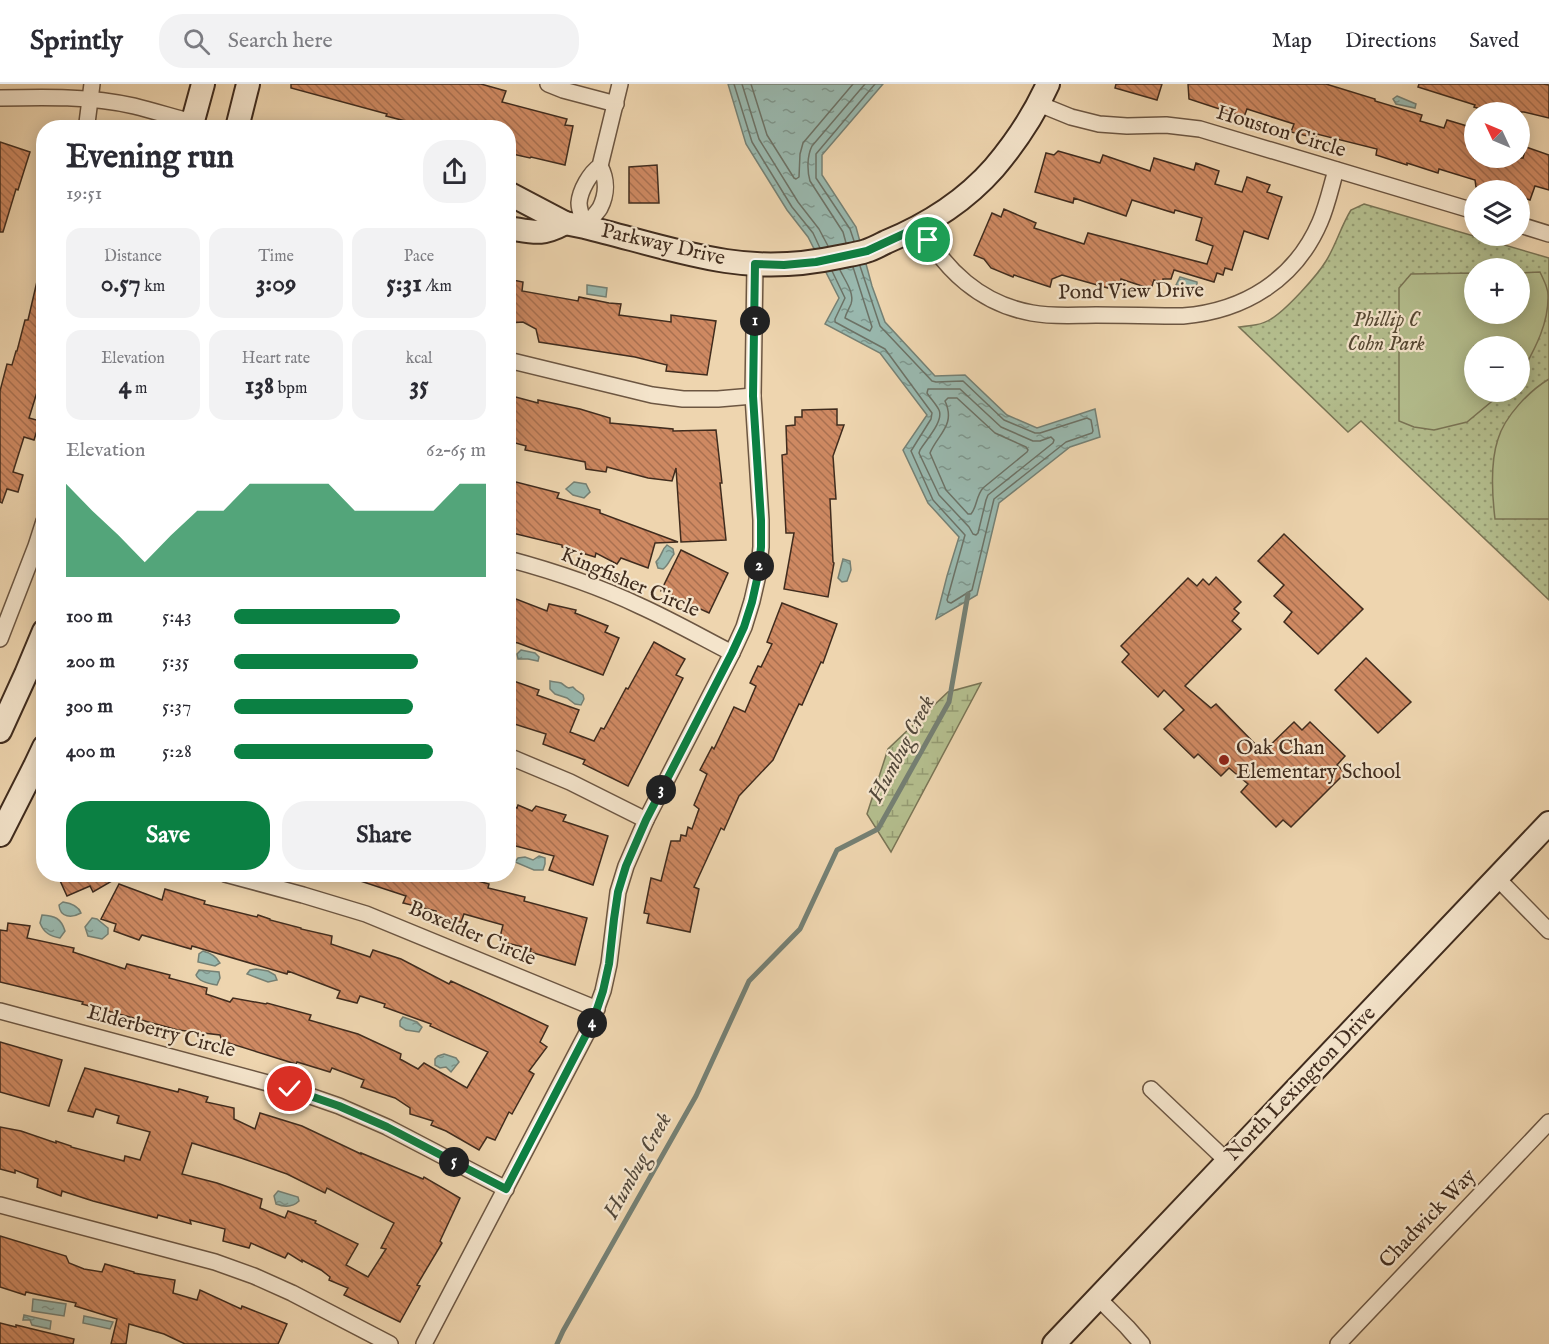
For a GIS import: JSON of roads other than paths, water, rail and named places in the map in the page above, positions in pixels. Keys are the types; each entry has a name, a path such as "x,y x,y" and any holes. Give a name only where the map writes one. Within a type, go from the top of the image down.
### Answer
{"street":[{"path":"87,120 92,84"},
{"path":"199,120 203,84"},
{"path":"239,120 248,84"},
{"path":"548,84 616,104"},
{"path":"516,229 535,233 575,225 600,208 606,186 606,176 600,166 620,84"},
{"name":"Houston Circle","path":"1043,94 1071,117 1099,124 1166,125 1200,129 1464,208"},
{"name":"Parkway Drive","path":"516,197 575,225 701,256 755,264 784,265 816,262 867,251 921,226 946,210 993,169 1013,145 1043,94"},
{"path":"0,98 49,97 90,100 133,106 178,120"},
{"name":"Pond View Drive","path":"921,226 937,254 959,277 986,296 1015,309 1047,315 1199,315 1230,307 1259,293 1295,262 1321,220 1336,170"},
{"path":"1530,228 1549,234"},
{"path":"424,1344 589,1029 603,991 609,964 618,892 626,866 646,820 732,653 752,602 761,547 753,396 755,264"},
{"path":"516,362 652,395 683,399 753,396"},
{"path":"0,639 36,546"},
{"name":"Kingfisher Circle","path":"516,561 591,585 640,606 732,653"},
{"path":"0,731 36,650"},
{"path":"516,759 570,782 646,820"},
{"path":"0,835 36,764"},
{"name":"North Lexington Drive","path":"1054,1344 1549,823"},
{"path":"1497,878 1549,931"},
{"name":"Boxelder Circle","path":"255,882 366,914 597,1009"},
{"name":"Elderberry Circle","path":"0,1011 290,1089 339,1106 387,1127 506,1189"},
{"path":"1151,1089 1227,1161"},
{"name":"Chadwick Way","path":"1338,1344 1549,1122"},
{"path":"0,1205 215,1262 292,1293 390,1344"},
{"path":"1098,1298 1142,1344"}],"water":[{"path":"728,84 883,84 822,155 822,175 856,227 872,286 885,322 935,376 965,375 1007,415 1037,428 1095,409 1100,437 1070,447 999,503 977,595 936,619 959,537 928,503 903,450 927,415 880,353 825,324 839,298 808,237 787,210 746,144"},
{"path":"1397,96 1416,104 1415,108 1396,104 1393,99"},
{"path":"1180,277 1197,282 1197,288 1176,285"},
{"path":"587,285 607,288 606,297 587,294"},
{"path":"574,482 586,484 590,492 584,498 573,495 566,489"},
{"path":"667,545 673,549 674,554 665,568 658,568 656,562"},
{"path":"843,559 850,561 851,570 847,581 842,582 838,578"},
{"path":"521,650 535,653 539,657 538,661 518,659 517,654"},
{"path":"550,681 573,687 583,695 581,705 555,694 550,689"},
{"path":"539,856 545,858 543,870 534,870 516,862 518,858 525,857 533,860"},
{"path":"63,902 76,906 81,913 74,916 64,915 59,905"},
{"path":"42,915 54,917 62,923 65,931 60,938 45,932 40,923"},
{"path":"92,918 97,919 108,928 108,934 102,939 88,936 85,927"},
{"path":"203,951 213,955 220,963 215,966 198,962 199,954"},
{"path":"199,970 219,972 220,978 217,985 200,979 196,975"},
{"path":"250,970 268,971 275,975 277,980 268,982 247,974"},
{"path":"403,1017 417,1022 422,1027 419,1032 406,1030 400,1026"},
{"path":"444,1054 456,1058 459,1062 451,1072 446,1067 440,1068 435,1065 435,1059"},
{"path":"278,1191 298,1197 299,1201 288,1206 276,1204 274,1196"},
{"path":"33,1299 66,1304 64,1316 32,1311"},
{"path":"24,1315 51,1321 50,1329 32,1325 30,1320 23,1320"},
{"path":"84,1316 113,1322 110,1329 83,1323"}],"waterway":[{"name":"Humbug Creek","path":"557,1344 696,1096 749,981 800,929 837,850 878,829 949,702 968,594"}],"place":[{"name":"Oak Chan Elementary School","path":"1224,760"}],"park label":[{"name":"Phillip C Cohn Park","path":"1386,332"}]}
